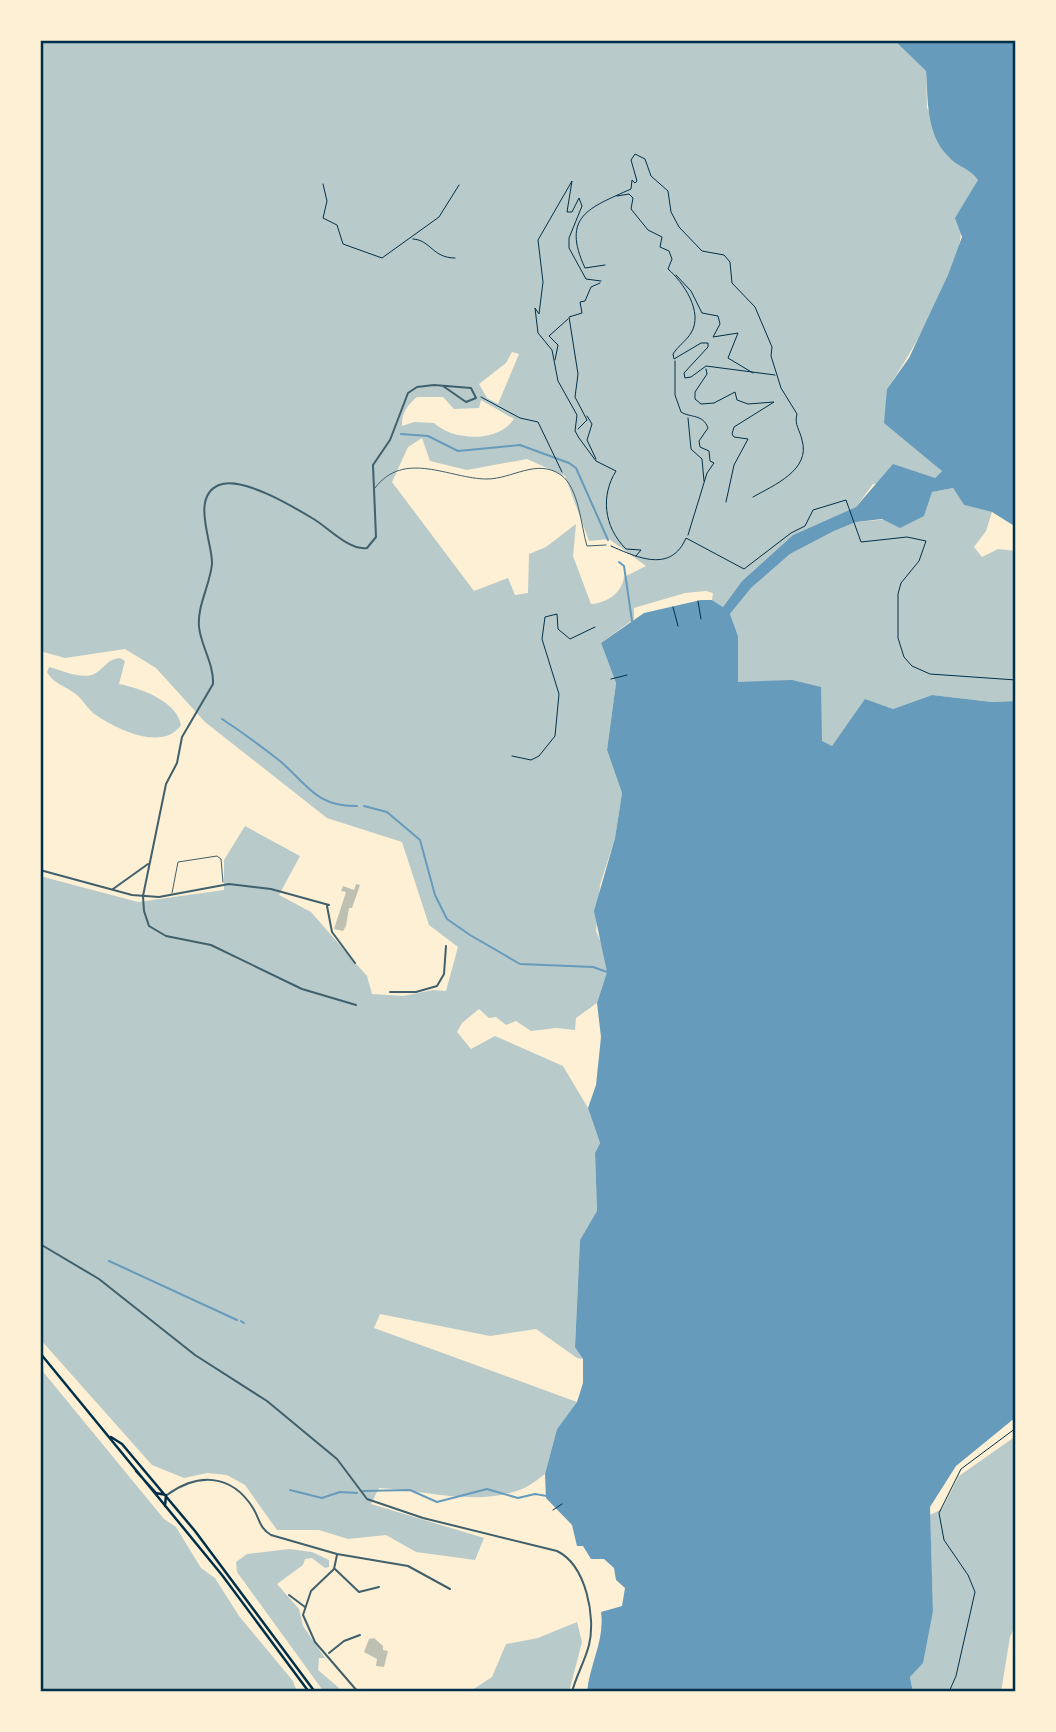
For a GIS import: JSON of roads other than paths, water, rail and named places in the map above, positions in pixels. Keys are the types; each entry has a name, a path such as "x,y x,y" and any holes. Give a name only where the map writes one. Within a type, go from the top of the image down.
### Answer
{"main road":[{"path":"40,1353 222,1575 309,1692"},
{"path":"109,1435 122,1444 166,1495 316,1692"},
{"path":"133,1469 156,1493 166,1495"},
{"path":"166,1495 167,1509"}],"street":[{"path":"356,1004 302,989 211,944 166,936 149,926 143,896 166,784 177,762 187,727 213,684 212,670 199,628 212,563 205,517 209,494 226,483 250,486 312,518 362,549 372,545 376,537 373,464 390,439 408,393 417,387 443,386 461,386 473,390 476,395 474,400 466,402 443,386"},
{"path":"110,891 149,863"},
{"path":"40,870 110,891 143,896 172,895 223,885 271,890 328,905 332,932 355,964"},
{"path":"390,992 416,992 437,986 444,974 446,946"},
{"path":"40,1244 99,1279 195,1355 242,1382 283,1413 337,1459 367,1499 423,1518 554,1551 568,1557 584,1588 590,1613 590,1643 572,1692"},
{"path":"166,1495 186,1481 224,1483 242,1494 254,1509 262,1529 271,1535 337,1554 408,1566 450,1589"},
{"path":"337,1554 334,1569 311,1591 303,1615 316,1642 358,1692"},
{"path":"334,1569 359,1592 379,1587"},
{"path":"289,1595 306,1608"},
{"path":"328,1654 344,1641 360,1634"}],"lane":[{"path":"375,488 388,476 414,467 491,479 529,469 545,469 564,477 575,498 587,545 606,545"},
{"path":"172,895 178,862 213,855 221,859 223,885"}],"water":[{"path":"894,40 1016,40 1016,527 992,512 964,505 953,488 932,492 924,516 900,528 882,519 856,522 790,554 751,588 730,614 738,636 738,682 792,680 821,687 822,741 832,746 865,699 893,709 932,695 992,702 1016,701 1016,1417 956,1466 930,1507 933,1611 923,1663 910,1677 913,1692 587,1692 601,1632 601,1612 622,1606 625,1588 616,1580 614,1568 604,1559 591,1559 583,1546 577,1546 572,1525 546,1498 545,1474 557,1429 577,1402 583,1383 583,1359 575,1347 580,1240 597,1211 595,1153 600,1143 588,1108 596,1085 601,1037 597,1003 607,972 594,911 615,838 622,793 607,750 616,683 601,643 644,613 701,600 712,600 723,607 742,581 793,535 856,507 893,464 935,478 942,471 884,423 887,389 909,358 948,275 962,237 955,218 978,180 952,160 941,147 932,127 926,71"}],"waterway":[{"path":"401,434 428,436 458,451 520,445 569,463 576,468 608,540"},
{"path":"619,562 624,566 632,621"},
{"path":"222,719 280,761 305,786 322,798 331,803 357,806"},
{"path":"364,806 387,812 420,840 435,895 447,919 470,935 520,964 593,967 607,972"},
{"path":"109,1261 237,1320"},
{"path":"363,1491 410,1490 437,1502 487,1489 518,1498 535,1494 547,1496"},
{"path":"290,1490 322,1498 340,1492 357,1493"}]}
